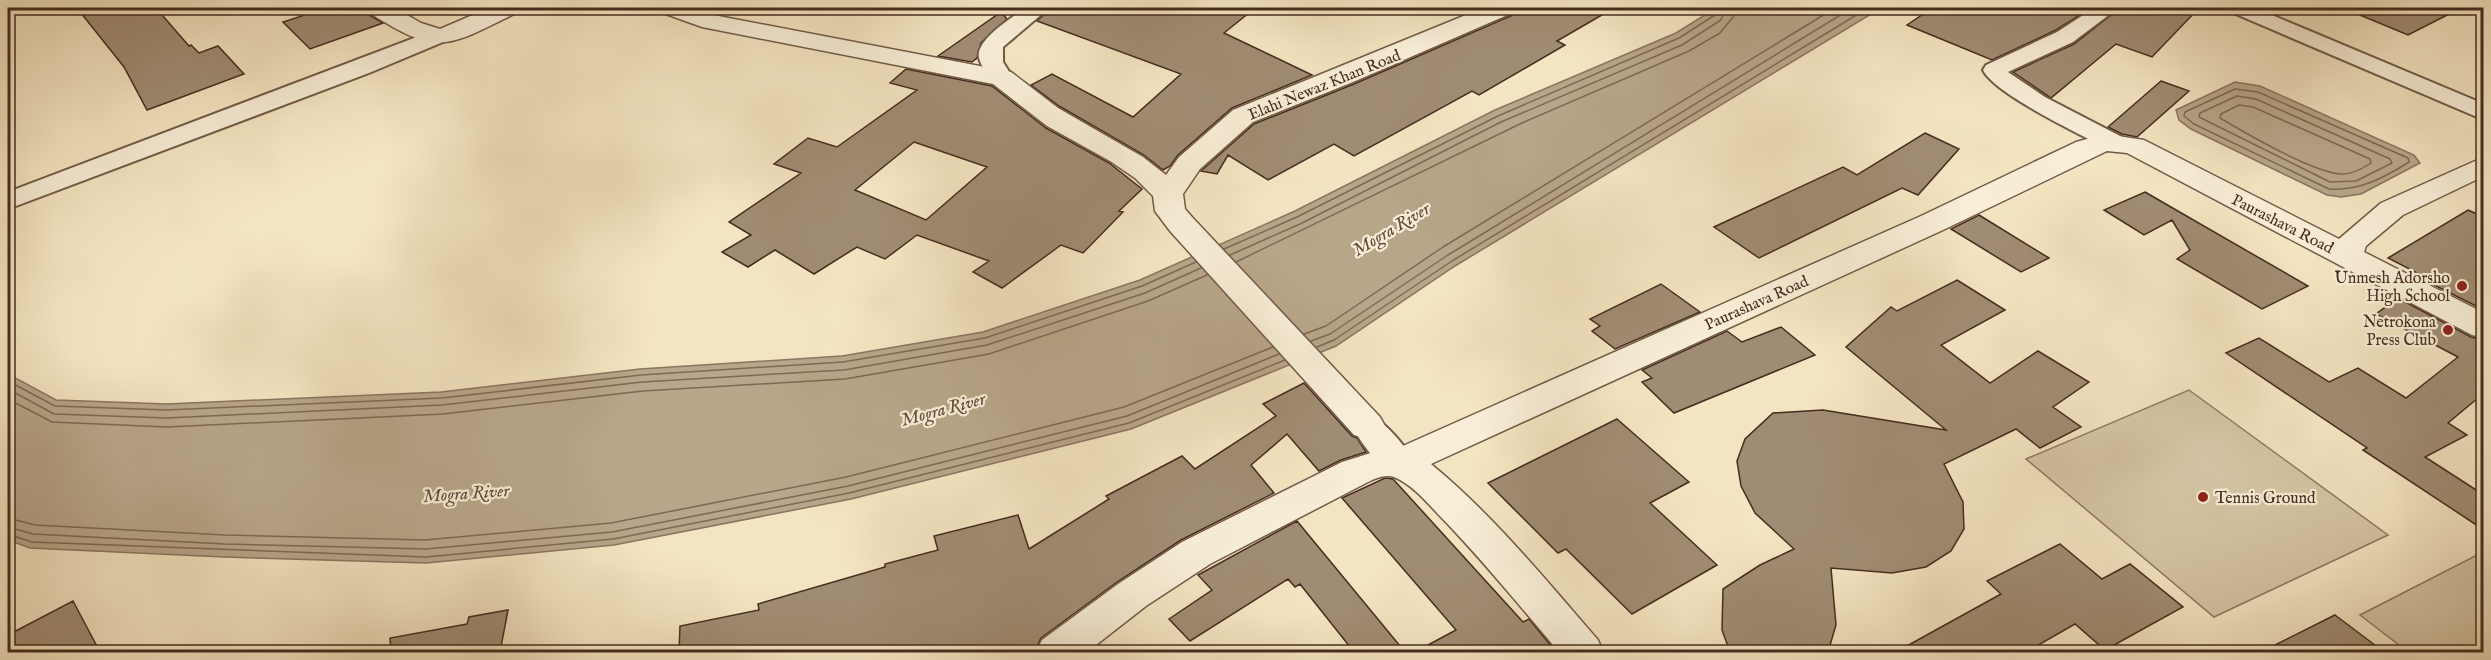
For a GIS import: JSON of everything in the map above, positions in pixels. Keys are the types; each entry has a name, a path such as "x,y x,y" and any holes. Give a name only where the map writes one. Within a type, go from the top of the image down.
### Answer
{"street":[{"path":"379,8 435,37"},
{"path":"8,201 361,68 435,37 470,26 507,8"},
{"path":"672,8 702,20 1002,78"},
{"path":"1038,8 993,44 988,52 990,61 1002,78 1032,105 1134,163 1154,177 1168,194 1170,211 1181,224 1399,463 1416,470 1428,480 1481,536 1583,652"},
{"name":"Elahi Newaz Khan Road","path":"1168,194 1189,163 1243,116 1344,76 1503,8"},
{"name":"Paurashava Road","path":"2107,8 2065,37 1994,70 1996,74 2037,102 2113,142 2134,146 2484,327"},
{"path":"2238,8 2484,113"},
{"name":"Paurashava Road","path":"1057,652 1132,595 1196,553 1355,472 1370,466 1399,463 1922,228 2086,148 2113,142"},
{"path":"2347,256 2352,242 2392,209 2484,165"}],"shaded area":[{"name":"Tennis Ground","path":"2189,390 2388,535 2214,617 2026,459"},
{"path":"2483,552 2483,652 2408,652 2360,615"}],"water":[{"name":"Mogra River","path":"1716,8 1881,8 1455,266 1336,346 1131,429 851,499 614,545 426,563 30,548 8,540 8,374 56,400 167,404 441,392 640,369 842,356 983,332 1140,280 1295,211 1495,110 1676,33"},
{"path":"2235,82 2260,86 2414,155 2420,163 2361,194 2341,197 2327,195 2191,129 2179,120 2176,110"}],"building":[{"path":"77,8 156,8 189,46 191,45 199,53 218,46 244,74 147,110 124,67"},
{"path":"326,8 365,8 369,15 383,23 310,49 283,22"},
{"path":"1051,8 1255,8 1224,33 1312,75 1232,108 1163,170 1144,155 1059,106 1031,85 1052,74 1133,117 1181,74 1037,21"},
{"path":"1517,8 1614,8 1557,41 1565,45 1479,95 1472,91 1354,156 1334,144 1268,180 1228,155 1217,174 1201,171 1254,124 1354,84 1513,15"},
{"path":"1932,8 2091,8 2056,30 1992,60 1907,25"},
{"path":"2120,8 2199,8 2152,57 2116,44 2051,98 2013,72 2074,44"},
{"path":"2343,8 2461,8 2408,35"},
{"path":"1001,12 1007,19 981,43 977,58 972,62 938,56"},
{"path":"906,69 992,86 1046,128 1109,163 1142,189 1119,211 1123,212 1083,253 1061,245 1002,288 973,272 989,261 917,235 885,259 857,247 814,274 775,250 748,267 722,252 751,235 729,222 801,173 774,164 808,138 837,147 917,90 890,83","holes":["914,142 987,167 926,220 855,190"]},
{"path":"2161,81 2189,91 2137,137 2122,134 2108,127"},
{"path":"1925,133 1959,149 1918,195 1902,188 1759,258 1714,227 1843,167 1857,175"},
{"path":"2145,192 2308,286 2262,309 2177,259 2190,250 2172,220 2144,235 2104,210"},
{"name":"Unmesh Adorsho High School","path":"2468,210 2484,217 2484,310 2424,280 2427,278 2388,258"},
{"path":"1979,215 2049,258 2021,272 1951,229"},
{"path":"1957,280 2005,310 1941,345 1990,383 2038,351 2089,382 2053,407 2081,427 2040,448 2016,429 1944,464 1963,502 1964,529 1951,551 1926,567 1892,573 1831,568 1836,625 1828,652 1730,652 1722,630 1723,589 1760,565 1794,549 1755,513 1741,486 1737,461 1745,439 1773,413 1823,410 1946,430 1846,347 1891,307 1897,311"},
{"path":"1661,284 1700,312 1615,349 1592,331 1600,326 1590,319"},
{"path":"2398,298 2471,337 2484,340 2484,393 2448,423 2467,435 2425,457 2484,495 2484,530 2363,450 2367,448 2226,353 2259,338 2329,382 2358,368 2406,398 2458,357 2376,314"},
{"path":"1781,327 1815,355 1674,413 1642,382 1652,378 1642,370 1727,331 1742,342"},
{"path":"1304,383 1352,436 1357,438 1366,452 1341,460 1319,471 1287,434 1251,465 1274,493 1181,540 1117,582 1041,638 1034,652 679,652 680,626 759,610 758,604 885,567 885,564 938,550 934,536 1018,515 1029,549 1109,499 1106,496 1182,456 1195,469 1276,416 1263,404"},
{"path":"1617,419 1689,482 1650,503 1717,565 1632,614 1566,549 1558,553 1488,483"},
{"path":"1385,478 1393,479 1523,622 1529,619 1556,652 1415,652 1456,630 1342,498"},
{"path":"1297,521 1405,652 1354,652 1300,584 1295,587 1288,579 1190,641 1169,619 1212,590 1198,575"},
{"path":"2060,544 2102,579 2130,564 2183,607 2105,650 2075,624 2026,652 1896,652 2001,594 1987,581"},
{"path":"73,601 100,652 8,652 8,635"},
{"path":"508,610 500,652 391,652 390,638 467,624 469,617"},
{"path":"2335,615 2384,652 2261,652"}],"place":[{"name":"Unmesh Adorsho High School","path":"2462,286"},
{"name":"Netrokona Press Club","path":"2448,330"},
{"name":"Tennis Ground","path":"2203,497"}]}
